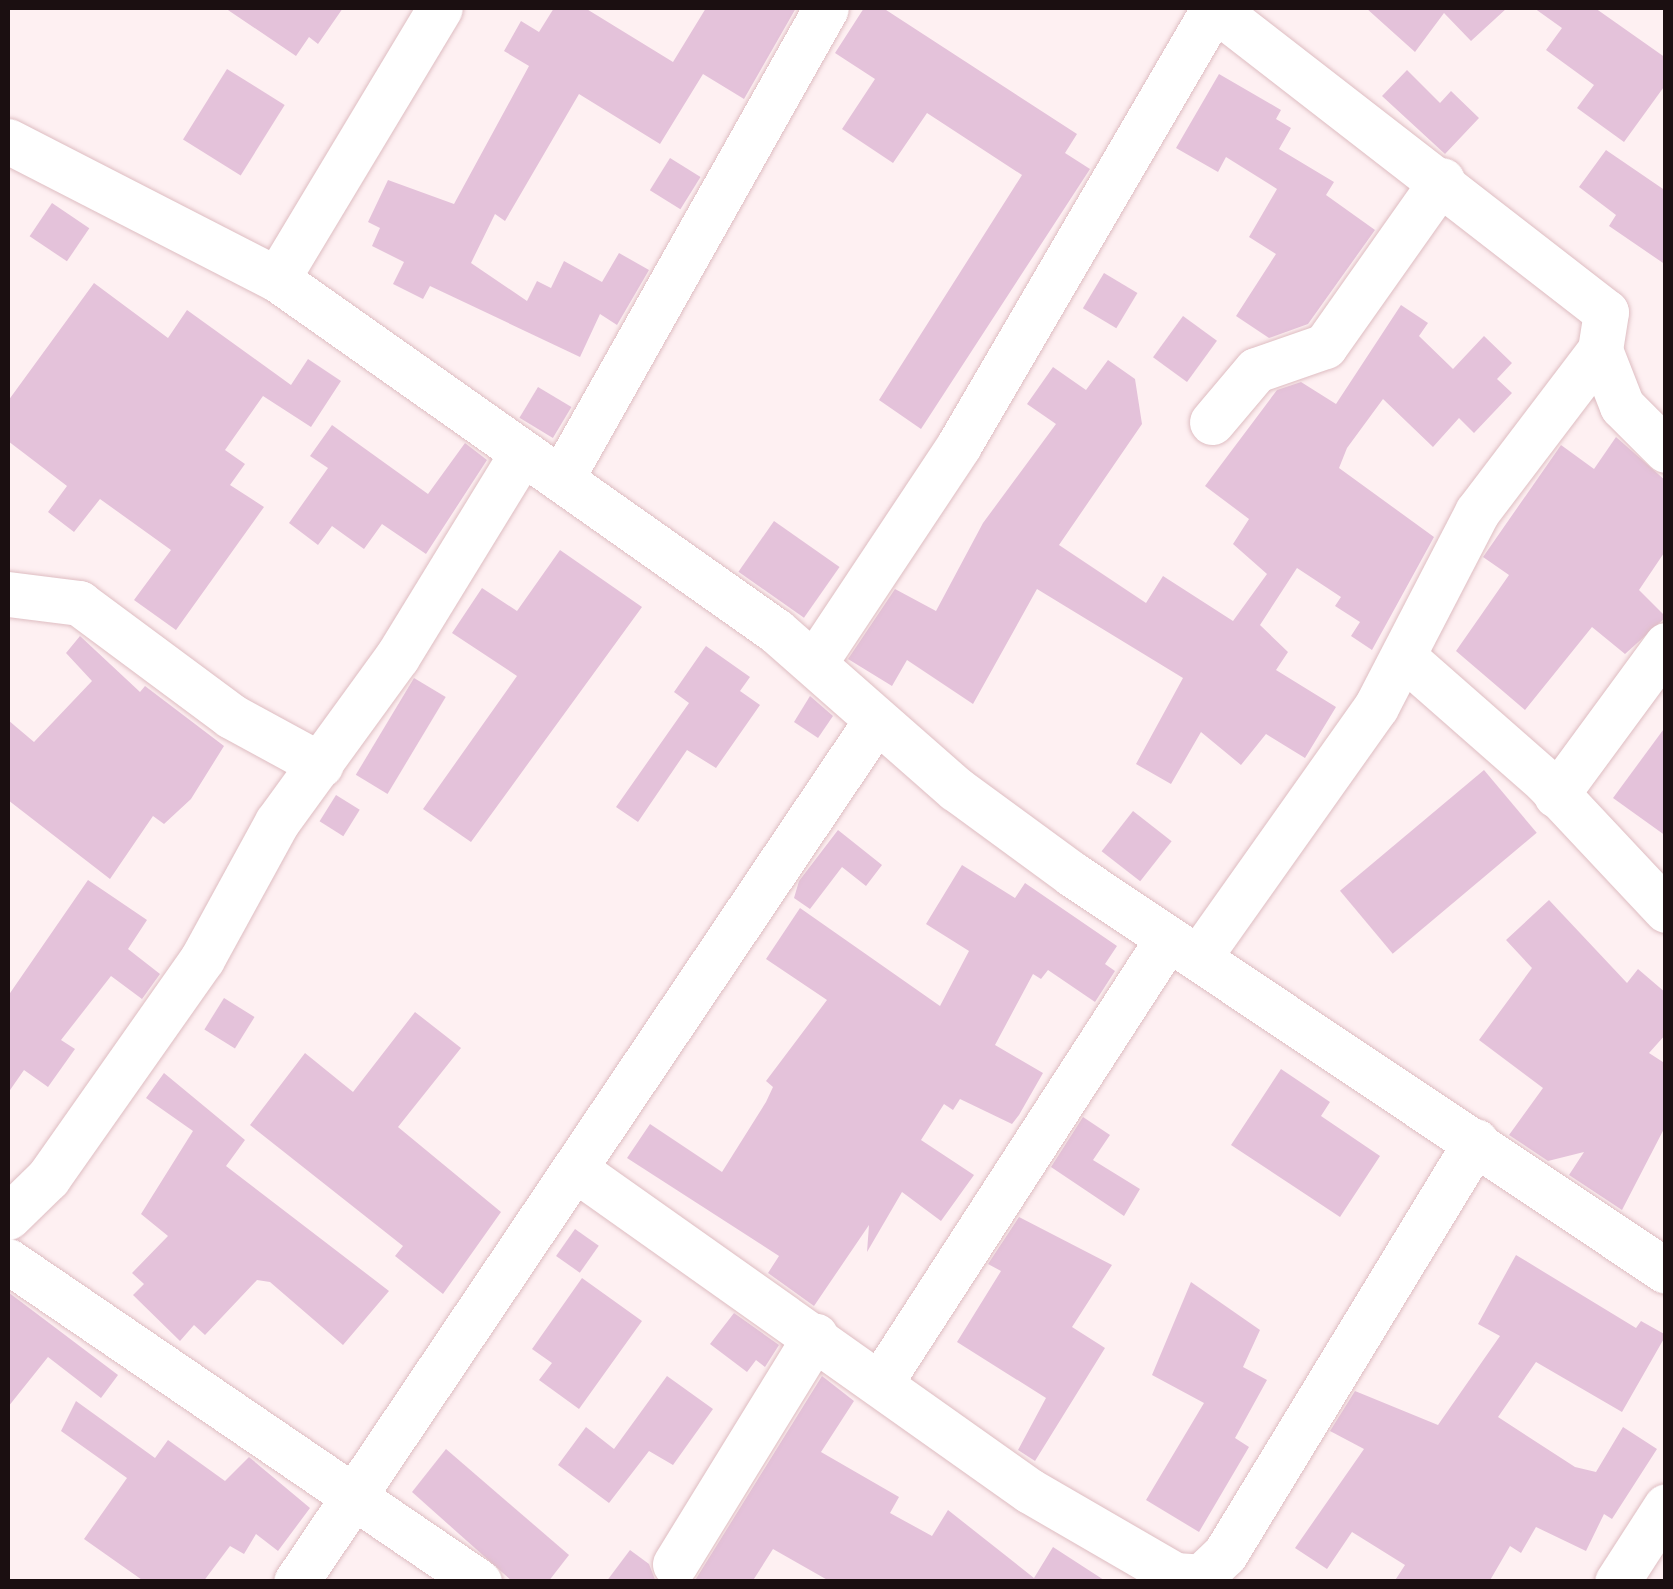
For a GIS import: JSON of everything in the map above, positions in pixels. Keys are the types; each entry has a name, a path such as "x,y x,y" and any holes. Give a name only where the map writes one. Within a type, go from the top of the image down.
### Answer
{"street":[{"path":"276,279 440,8"},
{"path":"561,479 826,8"},
{"path":"815,662 959,445 1214,8 1442,180 1606,312 1600,350 1476,512 1406,659 1185,946 882,1380"},
{"path":"8,141 276,279 815,662 875,722 1185,946 1476,1141 1527,1186 1666,1270"},
{"path":"1212,422 1256,370 1325,346 1442,180"},
{"path":"1600,350 1622,406 1666,450"},
{"path":"8,1217 48,1178 202,959 277,822 321,765 521,455"},
{"path":"8,594 79,603 230,716 321,765"},
{"path":"1556,795 1666,646"},
{"path":"1406,659 1556,795 1666,910"},
{"path":"296,1582 875,722"},
{"path":"575,1169 882,1380 1030,1491 1175,1575 1201,1578 1224,1554 1476,1141"},
{"path":"8,1262 479,1582"},
{"path":"675,1564 815,1336"},
{"path":"1617,1582 1666,1506"}],"building":[{"path":"225,8 343,8 318,44 309,37 296,56"},
{"path":"554,8 585,8 673,62 706,8 796,8 744,99 703,74 660,144 579,94 505,221 495,214 471,263 527,301 537,281 551,288 564,261 602,282 619,253 649,270 617,325 600,314 580,357 430,286 423,299 393,284 404,262 372,246 380,228 368,222 388,180 454,204 529,66 504,51 521,21 539,32"},
{"path":"864,8 883,8 1077,134 1065,153 1090,169 921,429 879,400 1022,175 927,113 893,163 842,129 875,79 835,53"},
{"path":"1366,8 1507,8 1471,41 1444,13 1415,52"},
{"path":"1534,8 1595,8 1666,58 1666,84 1624,142 1577,108 1594,85 1546,50 1562,28"},
{"path":"227,69 285,105 241,175 183,139"},
{"path":"1407,70 1440,103 1451,91 1479,118 1445,154 1382,96"},
{"path":"1219,74 1281,110 1276,119 1291,128 1279,149 1334,182 1326,195 1375,230 1308,324 1269,338 1236,316 1276,254 1249,237 1277,189 1226,157 1218,172 1176,148"},
{"path":"1606,150 1666,191 1666,265 1609,226 1616,215 1579,187"},
{"path":"670,158 701,177 680,209 650,190"},
{"path":"52,203 89,228 67,261 30,236"},
{"path":"1104,273 1137,293 1116,328 1083,308"},
{"path":"94,283 168,338 187,310 291,385 308,359 341,381 311,427 263,396 225,450 245,464 230,485 264,507 176,630 134,600 171,550 100,499 74,532 48,512 67,486 8,441 8,401"},
{"path":"1401,305 1428,323 1419,336 1453,369 1484,336 1512,363 1497,379 1512,393 1474,433 1459,418 1433,447 1383,399 1347,448 1339,468 1434,537 1372,650 1351,636 1360,622 1335,606 1341,597 1297,568 1260,625 1288,652 1276,670 1336,707 1305,758 1266,734 1241,765 1201,732 1171,784 1136,764 1183,678 1037,589 973,704 907,660 892,686 848,659 895,589 936,611 983,523 1056,424 1027,404 1053,367 1086,390 1108,360 1135,379 1142,424 1059,545 1146,603 1163,576 1233,621 1267,574 1233,544 1249,519 1205,486 1277,390 1301,382 1336,404"},
{"path":"1183,316 1217,341 1187,382 1153,357"},
{"path":"538,387 571,407 553,438 519,418"},
{"path":"332,425 428,494 465,443 487,460 426,554 382,524 364,549 332,526 318,545 289,523 328,468 310,456"},
{"path":"1616,437 1666,481 1666,550 1639,590 1666,617 1625,654 1592,627 1525,710 1456,651 1509,575 1483,557 1561,445 1594,469"},
{"path":"774,521 840,567 804,618 738,572"},
{"path":"560,550 642,607 471,842 423,809 517,676 452,633 482,588 517,611"},
{"path":"80,636 140,692 145,686 224,746 191,799 164,824 153,816 110,879 8,800 8,720 34,742 92,681 66,653"},
{"path":"706,646 750,677 740,691 760,705 716,768 687,750 638,822 616,807 689,703 674,692"},
{"path":"414,678 446,697 388,794 356,775"},
{"path":"810,696 833,716 818,738 794,722"},
{"path":"1666,726 1666,836 1613,798"},
{"path":"1484,770 1537,833 1393,954 1340,891"},
{"path":"336,795 360,810 343,836 320,821"},
{"path":"1133,811 1172,841 1140,881 1102,851"},
{"path":"838,830 882,865 866,886 842,867 810,909 794,898 799,881"},
{"path":"962,865 1015,898 1025,883 1117,946 1105,964 1115,971 1095,1002 1048,970 1041,979 1033,974 995,1045 1043,1073 1019,1115 1012,1124 960,1099 953,1110 944,1104 921,1140 974,1175 941,1221 902,1192 867,1252 869,1225 814,1306 768,1273 779,1256 627,1158 650,1124 722,1172 766,1102 773,1087 766,1081 827,1000 766,959 800,908 940,1006 969,951 926,924"},
{"path":"88,880 147,920 128,949 160,974 142,999 111,976 61,1040 75,1049 48,1087 24,1070 8,1093 8,996"},
{"path":"1549,900 1627,983 1638,969 1666,993 1666,1034 1649,1053 1666,1064 1666,1125 1622,1210 1569,1175 1584,1152 1548,1161 1509,1135 1543,1088 1479,1040 1532,968 1506,940"},
{"path":"224,998 255,1017 235,1048 204,1029"},
{"path":"415,1012 461,1048 398,1127 501,1212 443,1294 395,1256 403,1246 250,1125 305,1053 353,1092"},
{"path":"1281,1069 1330,1102 1321,1116 1380,1156 1340,1217 1231,1145"},
{"path":"164,1073 245,1140 226,1166 389,1291 343,1345 270,1282 257,1280 205,1335 194,1325 180,1341 133,1295 144,1284 132,1273 168,1236 141,1214 193,1131 146,1098"},
{"path":"1083,1117 1110,1135 1093,1160 1140,1189 1124,1216 1051,1167"},
{"path":"1019,1217 1112,1265 1072,1327 1105,1348 1035,1461 1018,1450 1046,1398 957,1342 1001,1271 988,1264"},
{"path":"575,1229 599,1246 580,1273 556,1256"},
{"path":"1516,1255 1636,1328 1641,1321 1666,1335 1622,1412 1536,1362 1498,1417 1575,1467 1596,1472 1623,1427 1657,1449 1612,1519 1604,1514 1586,1551 1536,1527 1521,1553 1510,1546 1489,1582 1394,1582 1405,1565 1352,1532 1327,1569 1295,1548 1364,1449 1330,1431 1355,1391 1438,1425 1500,1336 1478,1324"},
{"path":"582,1278 642,1321 579,1409 539,1380 552,1363 532,1349"},
{"path":"1191,1282 1260,1330 1243,1367 1267,1380 1235,1438 1249,1447 1199,1532 1146,1500 1204,1403 1152,1375"},
{"path":"8,1292 118,1375 101,1398 48,1357 8,1407"},
{"path":"734,1313 779,1345 765,1367 756,1360 747,1372 710,1344"},
{"path":"667,1376 713,1409 673,1465 649,1451 609,1503 558,1465 586,1427 614,1449"},
{"path":"822,1376 854,1401 821,1452 899,1497 890,1513 932,1536 948,1510 1034,1578 1053,1547 1107,1582 831,1582 773,1549 752,1582 694,1582"},
{"path":"76,1401 155,1458 168,1440 225,1481 249,1457 310,1508 278,1551 256,1534 244,1554 230,1546 203,1582 145,1582 84,1539 127,1478 61,1431"},
{"path":"446,1449 569,1555 548,1582 513,1582 412,1492"},
{"path":"630,1550 649,1564 656,1582 606,1582"}]}
